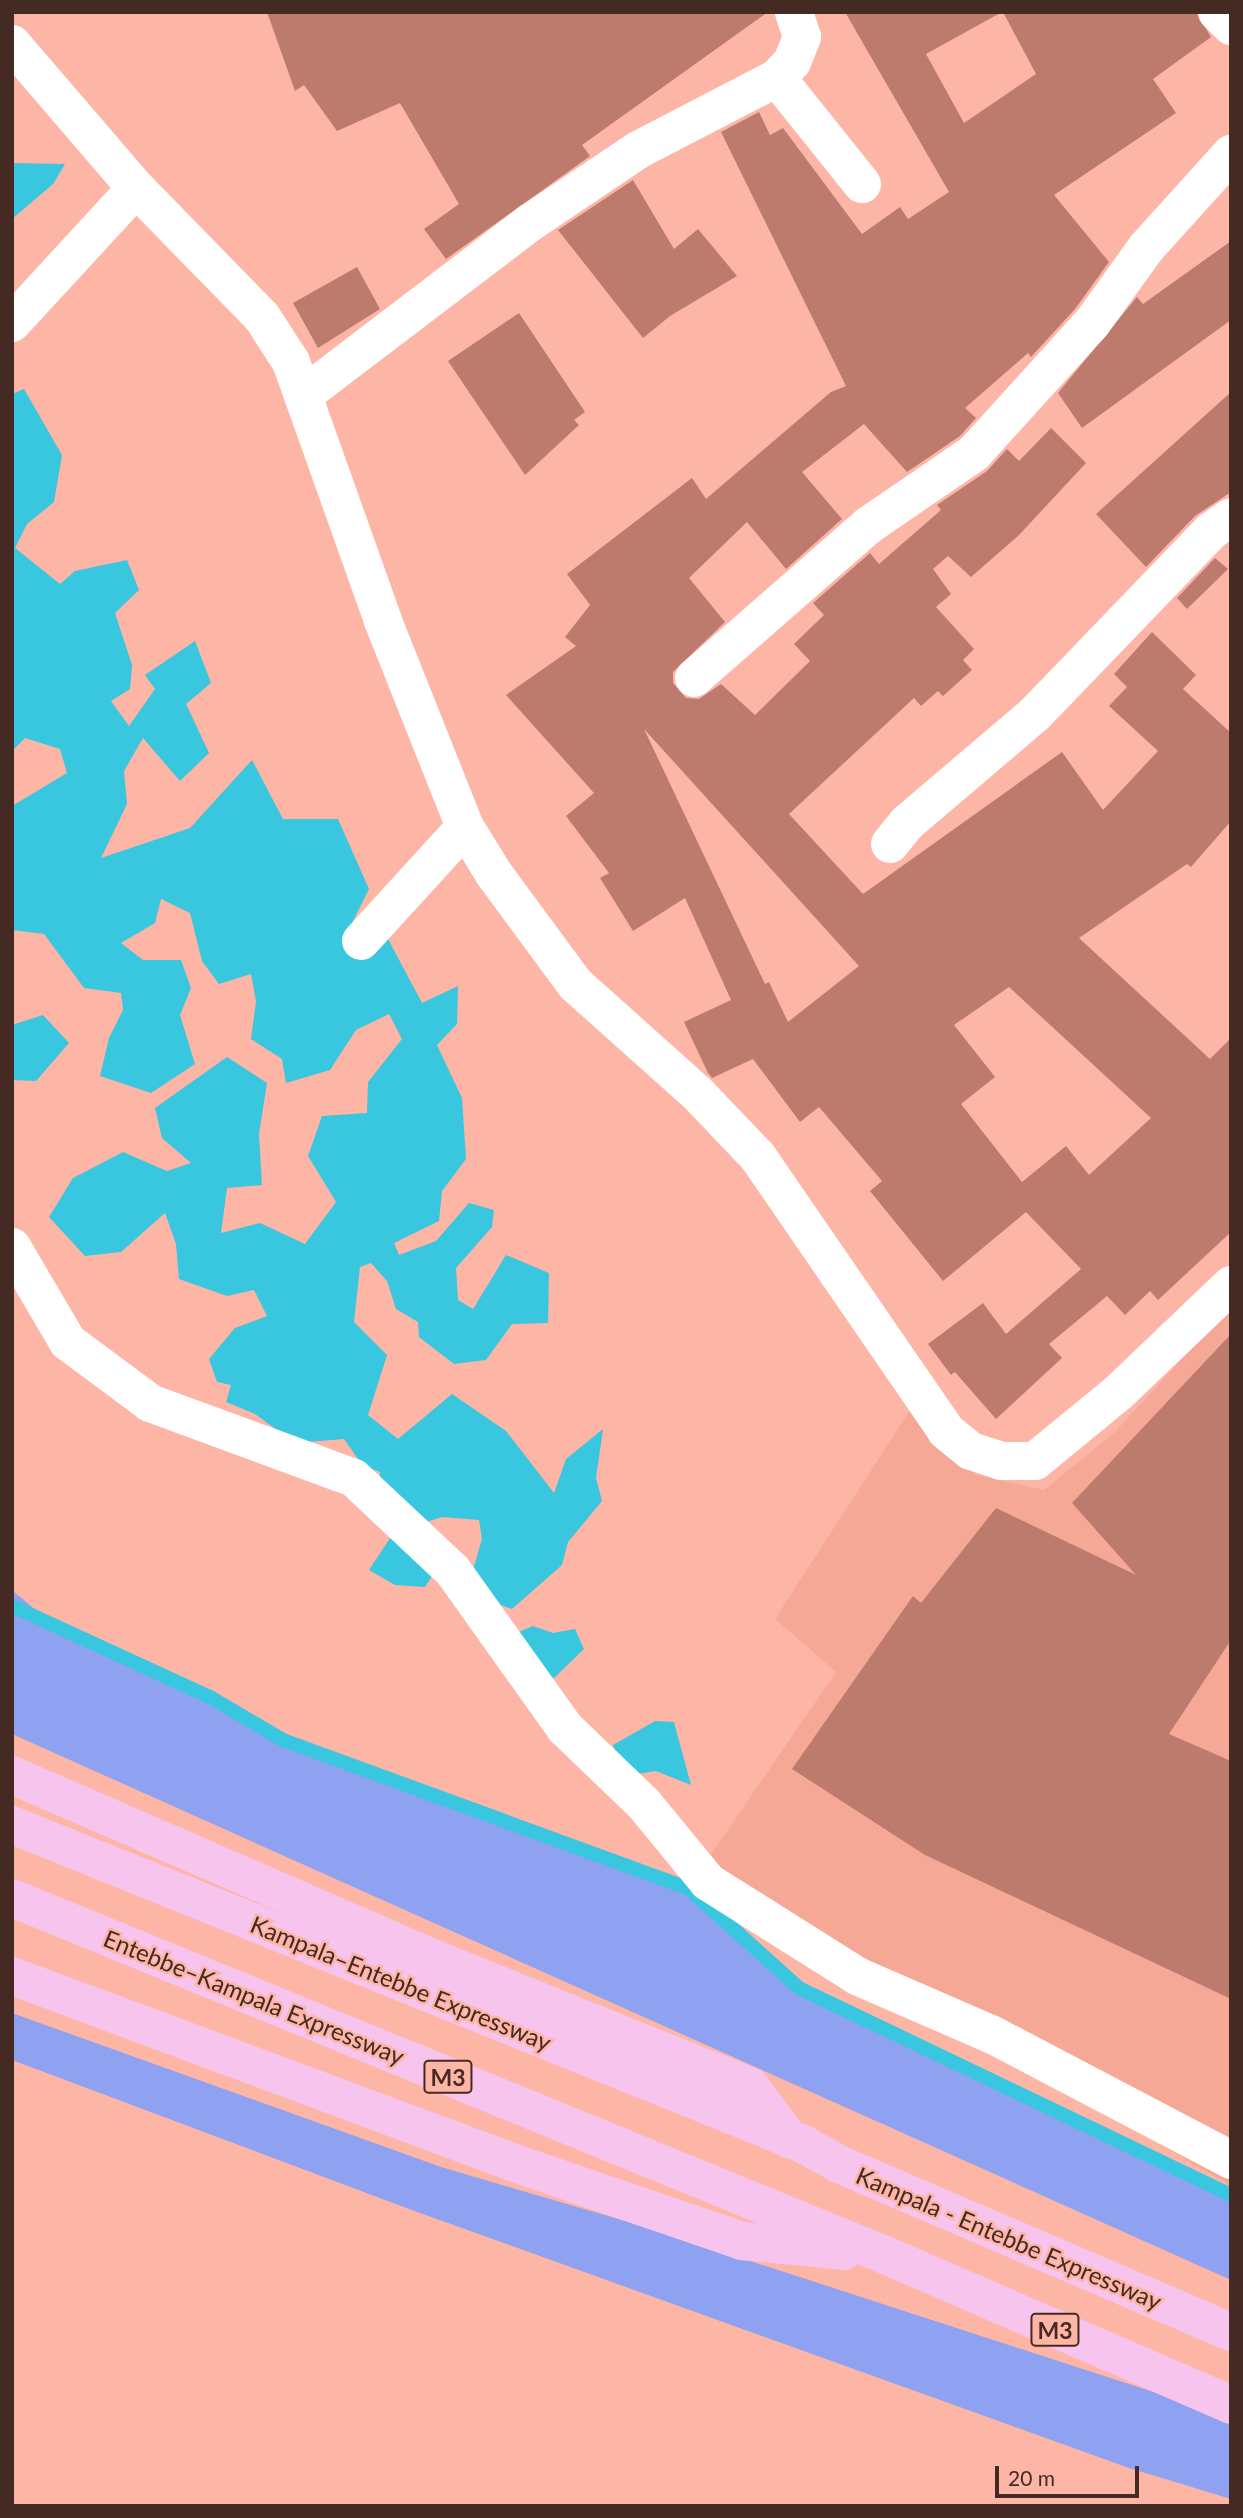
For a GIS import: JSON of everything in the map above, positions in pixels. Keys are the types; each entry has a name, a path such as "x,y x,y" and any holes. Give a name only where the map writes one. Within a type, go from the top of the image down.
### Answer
{"highway":[{"path":"12,1775 435,1959 750,2086 790,2140"},
{"name":"Kampala–Entebbe Expressway","path":"12,1825 790,2140"},
{"name":"Entebbe–Kampala Expressway","path":"12,1898 884,2255"},
{"path":"12,1976 523,2166 742,2241 884,2255"},
{"name":"Kampala - Entebbe Expressway","path":"790,2140 1231,2332"},
{"name":"M3","path":"884,2255 980,2300 1231,2405"}],"street":[{"path":"305,394 542,215 638,150 777,78 792,62 802,37 794,12"},
{"path":"1217,12 1231,26"},
{"path":"12,44 136,188 262,317 292,362 383,621 465,827 575,984 697,1093 758,1157 939,1422 971,1451 1001,1461 1035,1461 1119,1392 1231,1285"},
{"path":"777,78 862,184"},
{"path":"694,678 869,525 974,453 1092,323 1146,248 1231,154"},
{"path":"12,323 136,188"},
{"path":"890,844 907,824 1035,714 1211,531 1231,517"},
{"path":"361,941 465,827"},
{"path":"12,1247 68,1342 150,1403 354,1478 453,1571 565,1728 644,1804 708,1882 857,1976 993,2035 1231,2160"}],"shaded area":[{"path":"12,163 65,164 53,184 12,219"},
{"path":"24,389 62,455 54,502 27,524 15,548 60,584 75,571 127,560 139,590 115,613 132,665 130,689 111,701 129,726 155,689 145,675 195,641 211,683 186,704 209,753 180,781 143,738 124,771 127,804 101,858 190,828 252,760 283,819 338,819 369,889 348,931 387,937 422,1003 458,986 457,1024 437,1045 462,1098 466,1159 442,1191 439,1221 394,1243 399,1255 436,1241 469,1203 494,1210 492,1227 456,1268 458,1300 473,1309 506,1255 549,1273 548,1323 512,1324 486,1360 454,1364 419,1337 418,1322 396,1309 387,1281 371,1263 360,1267 354,1322 387,1355 368,1415 398,1439 452,1394 506,1431 554,1493 566,1459 603,1429 596,1478 602,1501 568,1542 562,1565 512,1609 486,1600 471,1577 482,1539 479,1520 442,1517 413,1526 378,1501 380,1472 363,1466 344,1439 295,1443 255,1414 226,1402 231,1385 217,1382 209,1359 235,1328 267,1316 254,1290 227,1296 179,1279 176,1244 165,1213 121,1252 85,1256 49,1217 73,1178 123,1152 167,1171 191,1163 162,1138 155,1108 227,1057 267,1083 259,1134 262,1185 227,1188 221,1233 260,1223 305,1244 336,1202 308,1156 322,1116 367,1113 368,1082 402,1039 389,1014 356,1030 330,1070 286,1083 282,1059 251,1039 256,1001 251,974 219,984 202,961 190,913 161,899 155,923 121,943 143,960 181,960 191,988 180,1015 195,1064 151,1093 100,1076 109,1038 123,1010 121,993 84,988 44,934 12,930 12,806 67,773 60,749 25,738 12,751 12,394"},
{"path":"43,1015 69,1043 36,1081 12,1080 12,1025"},
{"path":"1231,1305 1231,2186 1037,2072 838,1980 688,1888 836,1672 775,1619 912,1407 976,1475 1044,1490 1115,1432"},
{"path":"392,1535 436,1570 425,1587 395,1585 369,1570"},
{"path":"12,1590 58,1629 210,1697 301,1745 688,1888 799,1988 1231,2195 1231,2280 12,1734"},
{"path":"533,1626 553,1633 575,1629 584,1649 554,1678 528,1667 509,1636"},
{"path":"655,1721 674,1722 691,1785 656,1771 624,1776 613,1745"},
{"path":"12,2013 441,2167 649,2228 1184,2402 1231,2422 1231,2499 1129,2468 409,2209 12,2060"}],"building":[{"path":"267,12 768,12 582,145 590,156 446,259 424,229 459,204 400,103 337,131 304,85 295,91"},
{"path":"845,12 1002,12 926,54 964,123 1036,74 1003,12 1196,12 1211,37 1153,79 1176,113 1054,195 1109,262 1075,309 1031,357 1028,353 965,408 976,418 960,436 907,472 864,424 802,472 842,519 786,569 747,522 689,578 725,622 673,672 673,683 686,698 699,699 721,684 755,715 810,661 794,644 824,615 813,603 870,553 879,564 941,510 937,505 987,471 1007,449 1019,461 1051,428 1086,463 1019,535 971,577 948,556 933,569 951,594 936,607 974,649 963,660 972,670 943,696 938,691 921,706 914,698 789,814 863,894 1062,752 1103,810 1158,751 1109,706 1127,687 1114,674 1152,632 1196,675 1183,689 1231,733 1231,821 1191,867 1187,864 1079,938 1210,1059 1231,1038 1231,1232 1158,1300 1150,1291 1125,1315 1107,1296 1049,1344 1062,1358 996,1419 955,1372 951,1375 928,1344 983,1303 1006,1334 1081,1269 1026,1212 943,1281 870,1191 882,1181 819,1107 800,1122 753,1059 712,1078 684,1022 731,1000 685,898 633,931 600,878 609,873 566,816 594,793 506,695 576,646 565,637 590,605 567,574 692,478 706,499 831,392 846,386 721,132 759,112 770,135 783,128 862,234 900,207 908,219 949,192","holes":["644,729 859,966 788,1022 769,982 765,984","1009,987 1151,1118 1089,1175 1066,1146 1022,1182 961,1104 995,1077 954,1025"]},
{"path":"633,180 674,249 698,229 737,276 670,316 643,338 558,230"},
{"path":"1231,241 1231,320 1082,428 1058,393 1137,297 1143,304"},
{"path":"357,267 380,309 318,348 293,303"},
{"path":"519,313 585,412 574,420 579,425 525,475 448,361"},
{"path":"1231,392 1231,492 1195,516 1146,567 1096,514"},
{"path":"1215,558 1228,569 1187,609 1177,598"},
{"path":"1231,1334 1231,1640 1169,1734 1231,1761 1231,1999 925,1855 792,1769 913,1596 921,1603 996,1508 1136,1575 1072,1503"}],"waterway":[{"path":"12,1606 210,1697 283,1740 688,1888 799,1988 1231,2195"}]}
